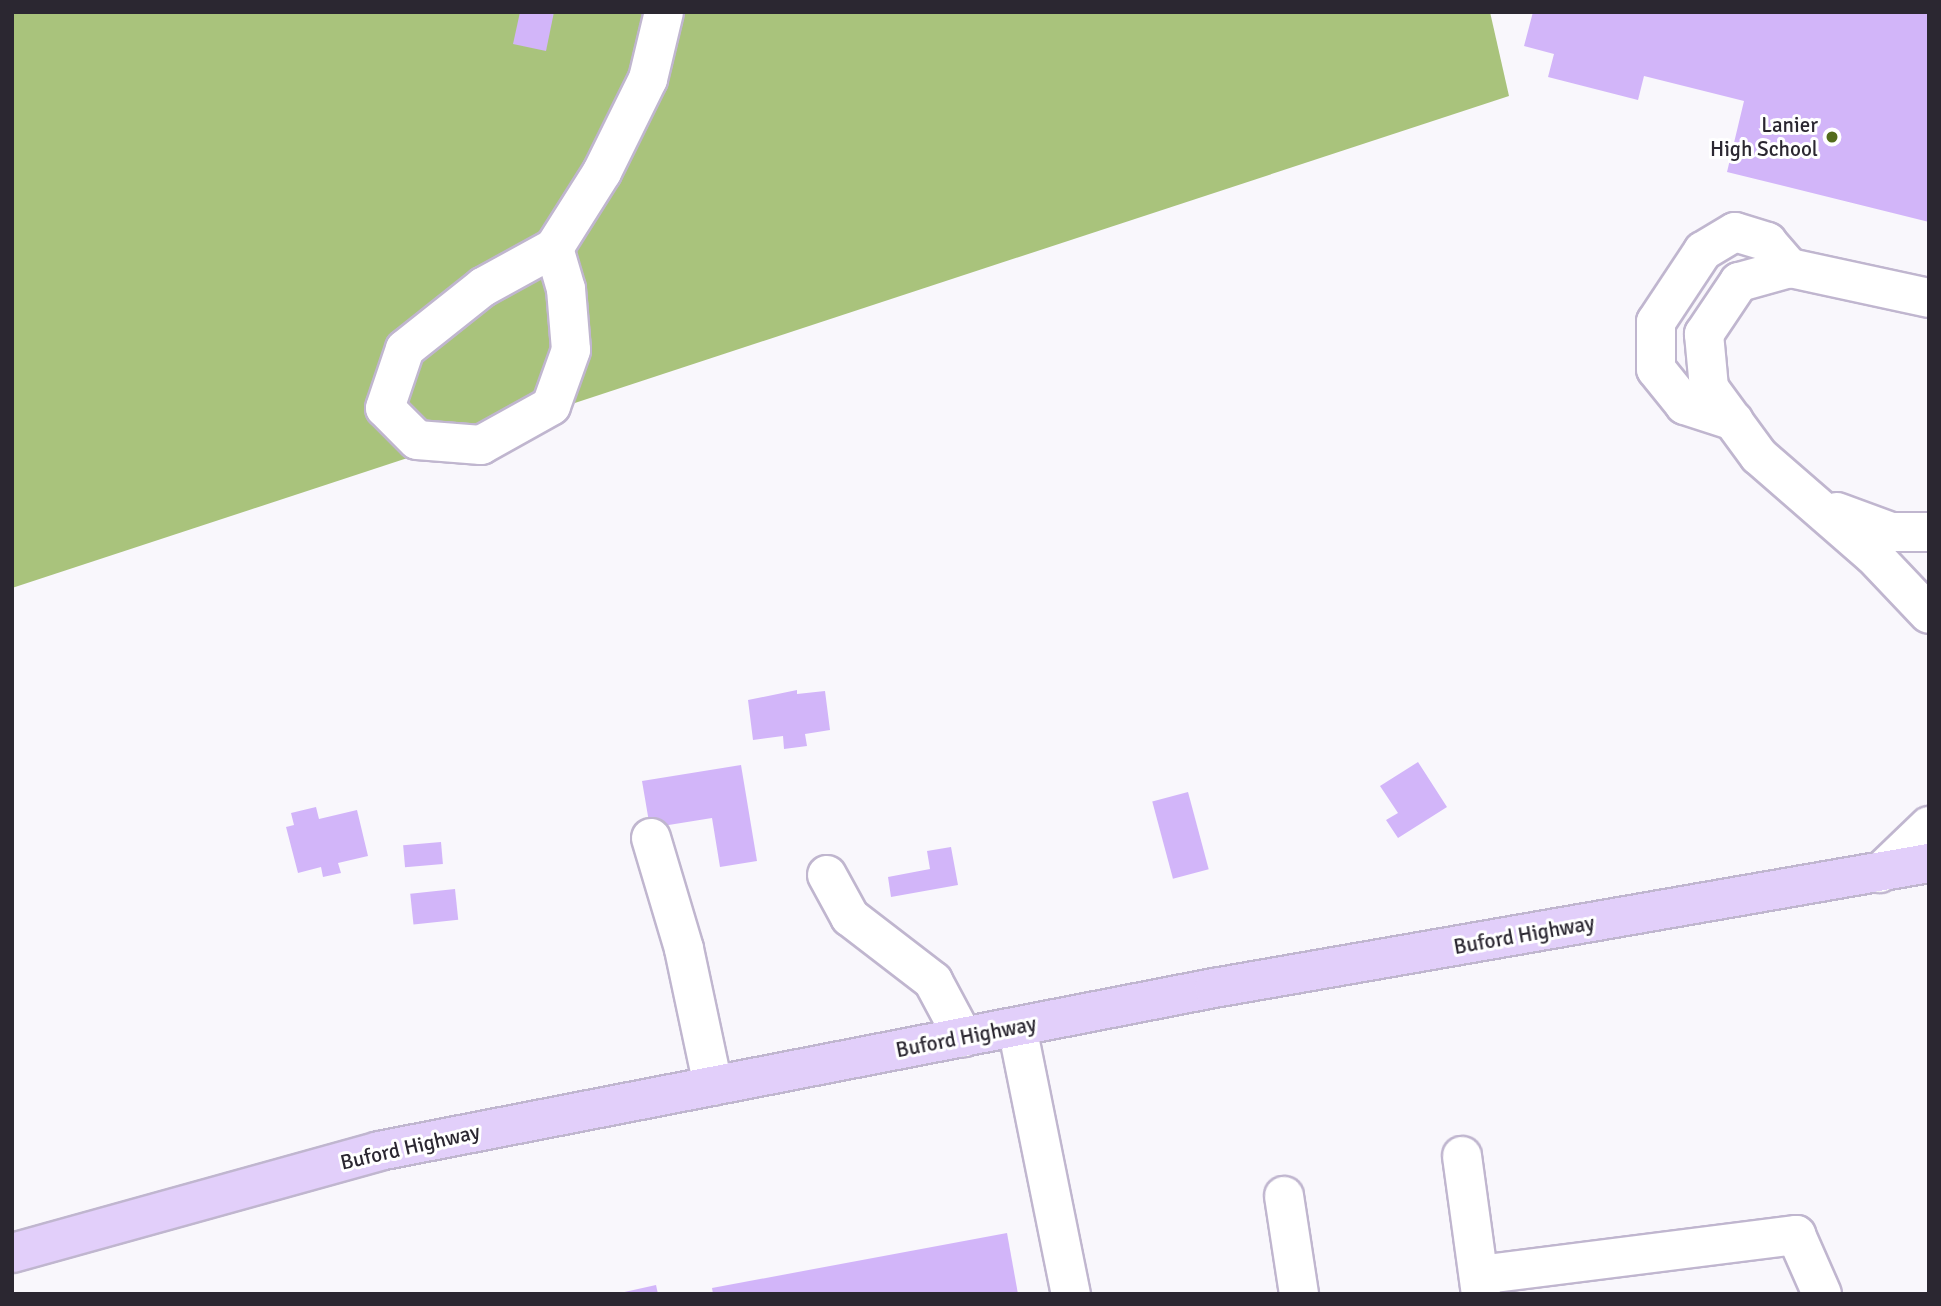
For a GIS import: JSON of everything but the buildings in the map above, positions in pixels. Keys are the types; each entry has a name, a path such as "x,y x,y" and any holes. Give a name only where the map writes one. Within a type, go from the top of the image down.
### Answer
{"main road":[{"name":"Buford Highway","path":"12,1253 379,1151 963,1037 1929,863"}],"street":[{"path":"554,248 566,289 571,350 551,406 481,445 417,440 385,408 405,349 482,287 554,248 602,172 648,79 664,12"},
{"path":"1734,421 1685,405 1656,369 1656,322 1703,251 1735,232 1767,242 1790,268"},
{"path":"1929,298 1790,268 1739,282 1704,334 1709,388 1759,456 1873,555 1929,614"},
{"path":"1812,502 1891,532 1929,532"},
{"path":"1880,873 1929,826"},
{"path":"651,838 684,949 713,1086"},
{"path":"827,875 850,917 933,981 963,1037"},
{"path":"1017,1027 1072,1294"},
{"path":"1462,1156 1480,1284 1796,1235 1822,1294"},
{"path":"1283,1196 1299,1294"}],"green space":[{"path":"12,12 1490,12 1509,96 12,588"}],"place":[{"name":"Lanier High School","path":"1832,137"}]}
